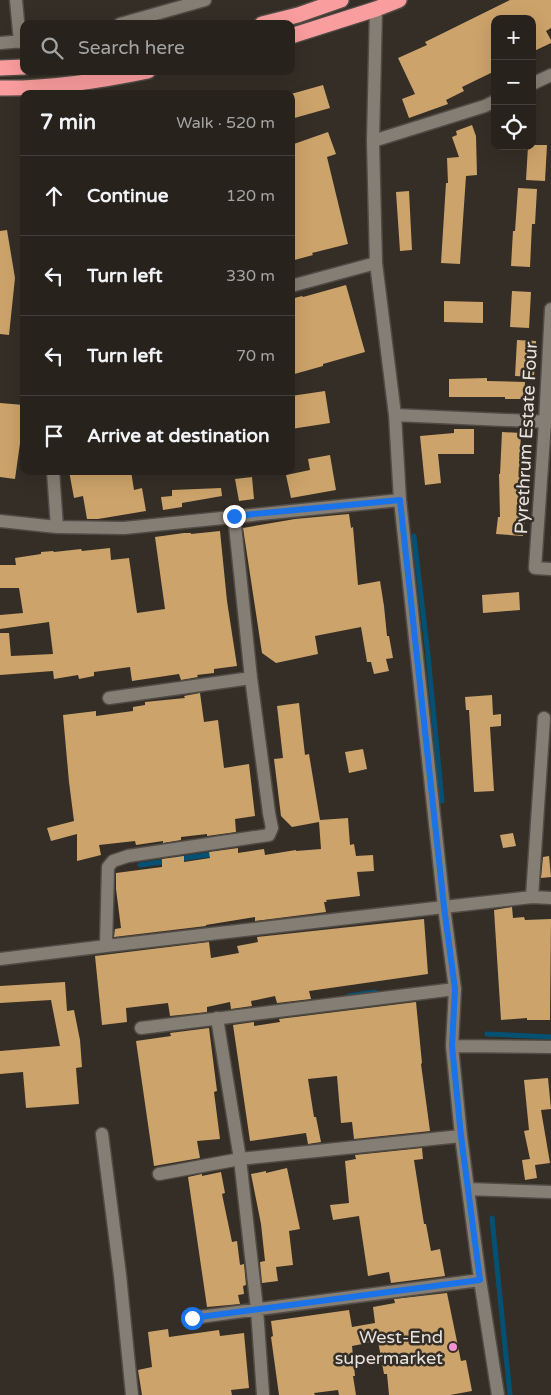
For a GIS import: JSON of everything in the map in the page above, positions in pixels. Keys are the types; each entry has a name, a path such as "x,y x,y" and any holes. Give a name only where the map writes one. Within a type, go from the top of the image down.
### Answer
{"highway":[{"path":"278,20 341,0"},
{"path":"295,35 376,10 399,0"},
{"path":"0,68 20,67"},
{"path":"0,88 62,85 130,75"}],"street":[{"path":"16,0 20,27"},
{"path":"134,20 205,0"},
{"path":"376,10 373,141 376,263 395,414 400,500 444,907 455,989 452,1046 461,1136 480,1280 498,1395"},
{"path":"0,43 20,41"},
{"path":"536,83 549,78"},
{"path":"373,141 491,103"},
{"path":"295,285 376,263"},
{"name":"Pyrethrum Estate Four","path":"551,309 548,422 535,568 551,569"},
{"path":"395,414 548,422"},
{"path":"53,475 57,527"},
{"path":"0,521 57,527 124,528 400,500"},
{"path":"106,946 108,867 113,861 128,856 260,838 269,835 272,828 251,678 234,516"},
{"path":"109,698 251,678"},
{"path":"532,897 544,718"},
{"path":"0,959 532,897 551,898"},
{"path":"141,1028 455,989"},
{"path":"217,1018 240,1160 257,1309 263,1395"},
{"path":"452,1046 551,1047"},
{"path":"102,1134 119,1266 132,1395"},
{"path":"159,1174 240,1160 461,1136"},
{"path":"468,1189 551,1192"},
{"path":"192,1318 480,1280"}],"building":[{"path":"510,0 551,0 551,28 546,31 551,43 536,50 536,15 491,15 491,73 462,87 464,91 446,100 448,104 409,118 402,99 415,94 398,58 427,45 425,42"},
{"path":"323,85 330,108 295,118 295,93"},
{"path":"472,125 476,136 477,175 466,176 460,264 441,263 446,183 448,183 447,158 459,157 452,137 457,135 456,131"},
{"path":"328,132 336,154 327,157 348,244 312,253 313,255 295,260 295,144"},
{"path":"536,145 547,145 545,181 526,180 528,150 536,150"},
{"path":"518,188 537,189 535,224 532,224 530,267 511,266"},
{"path":"409,191 412,250 400,251 396,192"},
{"path":"7,230 15,278 9,335 0,334 0,231"},
{"path":"346,285 365,352 295,374 295,298"},
{"path":"512,291 531,292 529,328 510,327"},
{"path":"444,301 483,302 483,323 444,322"},
{"path":"517,340 536,341 534,377 515,376"},
{"path":"487,378 487,381 525,382 524,399 449,397 449,379"},
{"path":"325,391 330,423 295,428 295,395"},
{"path":"0,403 20,405 20,443 15,479 0,477"},
{"path":"454,429 474,429 474,454 438,454 441,483 425,485 420,436 454,433"},
{"path":"502,432 521,433 519,473 521,473 523,519 525,519 523,536 496,534 498,517 500,517 499,474"},
{"path":"330,455 336,490 291,498 286,475 295,475 295,473 310,470 308,459"},
{"path":"70,475 132,475 134,490 142,488 146,511 87,519 83,496 74,498"},
{"path":"252,477 254,499 239,501 235,479"},
{"path":"221,488 222,496 182,503 182,507 163,510 161,497 172,496 172,490"},
{"path":"349,514 351,528 353,527 358,585 380,581 387,636 389,636 393,658 386,659 389,671 374,674 371,662 367,662 361,627 315,636 318,654 276,663 262,653 243,528 295,519"},
{"path":"220,531 227,601 237,666 214,669 214,673 197,675 198,677 181,680 179,674 132,681 130,667 94,672 94,676 79,679 78,675 54,679 53,671 0,675 0,633 9,633 11,656 53,654 49,622 0,629 0,615 23,613 19,588 0,588 0,565 16,565 15,558 41,554 41,552 110,548 111,560 129,558 137,613 165,609 155,537"},
{"path":"519,592 520,610 483,613 482,595"},
{"path":"200,693 204,722 218,720 224,768 249,764 255,816 235,819 236,832 181,837 181,840 163,843 163,841 136,845 135,841 99,845 101,855 77,861 77,834 51,841 47,828 74,821 63,715 96,711 96,716 133,711 133,707 145,705 145,702 185,698 184,696"},
{"path":"492,695 493,715 501,714 501,726 490,727 494,791 474,792 469,710 466,710 465,697"},
{"path":"299,703 305,755 309,754 320,820 348,818 350,845 354,844 356,856 373,855 374,871 357,872 360,896 326,900 327,902 324,902 326,912 255,921 255,917 206,926 114,937 115,929 121,928 116,873 162,867 162,859 184,856 184,862 210,858 209,852 238,848 238,853 264,849 265,855 296,850 321,849 319,822 292,827 281,816 274,759 283,758 277,706"},
{"path":"363,749 367,769 349,773 345,752"},
{"path":"513,833 516,846 503,848 500,835"},
{"path":"549,856 551,877 541,878 543,857"},
{"path":"512,907 513,918 524,917 525,920 551,919 550,1020 527,1020 527,1018 501,1020 494,910"},
{"path":"424,919 428,974 309,991 311,999 277,1003 275,996 251,1001 252,1006 231,1009 230,1002 207,1007 207,1012 170,1016 168,1003 126,1008 127,1022 102,1025 95,956 209,942 211,958 239,953 237,946 258,942 257,937"},
{"path":"65,982 67,1011 74,1010 80,1040 82,1067 76,1068 79,1104 26,1108 23,1072 0,1074 0,1051 60,1046 51,1000 0,1003 0,986"},
{"path":"416,1002 421,1064 430,1131 354,1139 352,1122 341,1123 337,1076 308,1079 314,1117 316,1117 321,1142 308,1144 306,1133 250,1141 233,1025 254,1022 254,1026 280,1022 279,1019"},
{"path":"209,1028 217,1091 214,1092 220,1139 197,1141 200,1158 154,1166 136,1041 171,1036 170,1033"},
{"path":"548,1078 551,1109 541,1110 550,1163 535,1165 537,1178 525,1180 522,1160 530,1159 524,1131 529,1130 524,1080"},
{"path":"422,1148 423,1159 414,1160 424,1224 426,1224 431,1251 440,1249 445,1276 391,1283 389,1272 368,1276 359,1216 333,1220 330,1205 349,1203 345,1161 356,1159 355,1155"},
{"path":"287,1168 300,1229 289,1231 293,1265 276,1267 278,1281 262,1283 260,1262 265,1261 261,1224 251,1174"},
{"path":"221,1172 225,1193 222,1194 232,1242 237,1241 240,1265 244,1264 246,1285 243,1286 244,1294 238,1295 240,1304 207,1307 188,1177"},
{"path":"447,1293 461,1361 466,1360 472,1391 450,1395 389,1395 387,1374 384,1374 378,1341 352,1346 356,1395 339,1395 338,1390 314,1393 315,1395 279,1395 271,1337 273,1336 271,1321 349,1310 352,1327 375,1323 373,1307 395,1303 394,1299"},
{"path":"168,1329 169,1337 219,1330 220,1336 244,1333 249,1388 231,1390 232,1395 142,1395 138,1370 152,1367 148,1332"}],"waterway":[{"path":"414,536 442,801"},
{"path":"178,859 214,854"},
{"path":"140,865 168,861"},
{"path":"348,996 375,992"},
{"path":"487,1034 551,1037"},
{"path":"492,1218 510,1395"}],"place":[{"name":"West-End supermarket","path":"453,1347"}],"route":[{"path":"192,1318 480,1280 461,1136 452,1046 455,989 444,907 400,500 234,516"}]}
